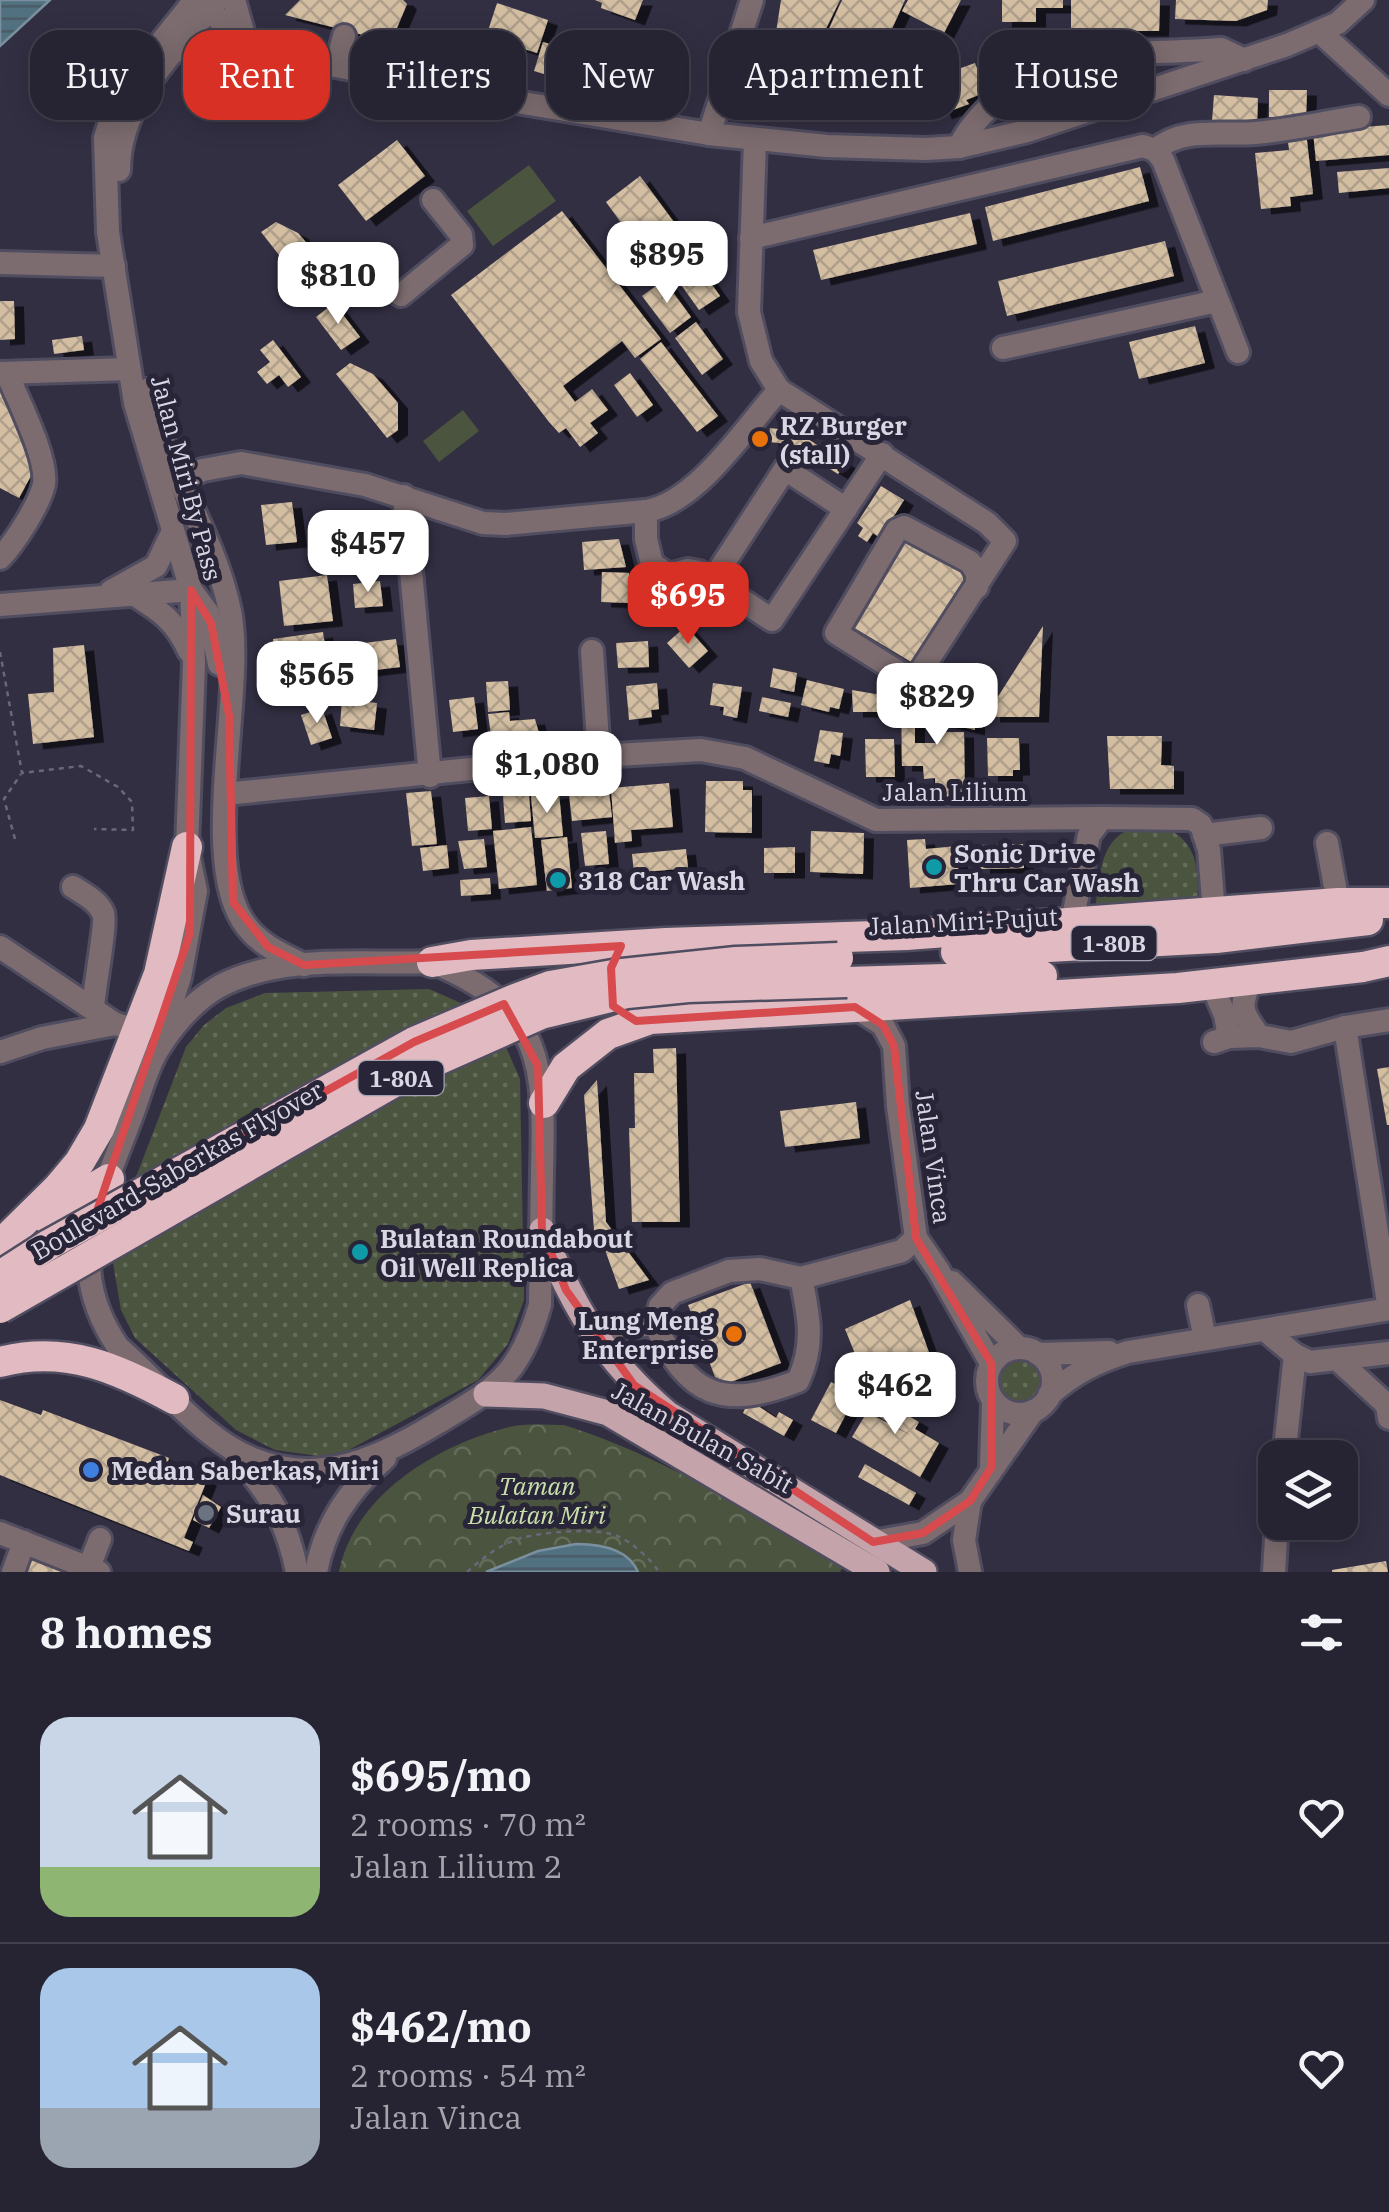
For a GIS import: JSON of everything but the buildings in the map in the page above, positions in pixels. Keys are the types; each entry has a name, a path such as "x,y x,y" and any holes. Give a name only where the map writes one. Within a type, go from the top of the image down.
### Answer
{"highway":[{"path":"1,1244 79,1163 99,1129 158,974 187,848"},
{"path":"432,962 471,954 906,935 1338,902 1389,903"},
{"name":"Jalan Miri-Pujut","path":"847,982 1389,917"},
{"path":"621,946 611,968 613,1005 636,1021"},
{"name":"1-80A","path":"847,982 1151,972 1389,951"},
{"path":"544,1103 566,1067 608,1034 636,1021 847,982 927,1002 1212,985 1389,961"},
{"name":"Boulevard-Saberkas Flyover","path":"0,1276 68,1234 414,1042 550,986 736,962 847,982"},
{"name":"Boulevard-Saberkas Flyover","path":"0,1308 415,1070 541,1014 642,992 847,982"},
{"path":"1,1244 109,1179"},
{"path":"0,1362 73,1357 121,1370 174,1400"}],"main road":[{"name":"Jalan Bulan Sabit","path":"542,1230 566,1290 634,1385 668,1414 924,1572"},
{"name":"Jalan Bulan Sabit","path":"486,1394 544,1396 608,1413 877,1572"}],"street":[{"path":"234,0 247,30"},
{"path":"710,134 752,0"},
{"path":"330,64 501,99 755,140 880,148 959,147 1027,131 1321,32 1363,0"},
{"path":"205,3 237,30"},
{"name":"Jalan Miri By Pass","path":"205,3 132,108 122,139 119,181 142,364 157,428 217,562 231,616 225,794 233,902 246,926 268,947 304,965"},
{"name":"Jalan Miri By Pass","path":"187,848 194,663 190,590 142,434 128,369 106,200 105,138 110,116 130,79 205,3"},
{"path":"1321,32 1389,95"},
{"path":"336,66 344,36"},
{"path":"175,51 183,49"},
{"path":"959,147 968,129 1011,87 1062,61 1221,49 1244,60"},
{"path":"1155,150 1164,142 1191,134 1256,133 1359,117"},
{"path":"755,140 749,312 761,361 779,390 987,523 1005,541 978,587 918,678 913,679 836,632 897,530 912,528 970,562 977,574 978,587"},
{"path":"751,238 1143,146 1155,150 1163,160 1238,352"},
{"path":"402,295 462,245 461,234 433,200"},
{"path":"0,263 114,266"},
{"path":"1003,348 1217,300"},
{"path":"0,558 13,545 44,485 42,463 4,373 128,369"},
{"path":"180,480 203,470 241,463 364,485 495,524 646,511 665,508 694,488 779,390"},
{"path":"646,511 646,539 652,564 669,575 688,570 699,572 772,620 882,454"},
{"path":"712,580 786,469 846,510"},
{"path":"404,496 430,776"},
{"path":"970,562 984,554 987,523"},
{"path":"98,596 156,566 173,531"},
{"path":"190,590 204,556 204,536"},
{"path":"0,606 190,590"},
{"path":"190,590 208,613 215,635 229,715"},
{"path":"133,594 170,618 194,663"},
{"path":"592,651 599,756"},
{"name":"Jalan Lilium","path":"225,794 599,756 700,750 745,758 876,820 1192,820 1201,825 1204,835"},
{"path":"1072,923 1090,835 1102,818"},
{"path":"1214,913 1209,850 1204,835 1261,828"},
{"path":"1328,844 1338,902"},
{"path":"73,887 92,900 103,914 105,929 93,1007"},
{"path":"0,947 136,1036"},
{"path":"0,1052 42,1038 136,1036 175,1024 199,999 224,984 253,974 304,965 432,962 482,986 510,1012 533,1051 544,1103 540,1305 532,1330 512,1366 486,1394 399,1446 345,1468 315,1472 282,1468 230,1449"},
{"path":"1251,979 1242,1010 1258,1036"},
{"path":"847,982 883,1025 894,1046"},
{"path":"1212,985 1220,1000 1221,1039 1258,1036 1292,1042 1389,1020"},
{"path":"894,1046 912,1014 927,1002"},
{"path":"873,1542 923,1532 970,1500 1041,1403 1074,1374 1095,1362 1128,1352 1389,1309 1383,1221 1345,1027"},
{"path":"136,1036 109,1179 94,1221 89,1266 94,1301 118,1347 230,1449 267,1491 290,1534 297,1572"},
{"name":"Jalan Vinca","path":"894,1046 916,1238 938,1270"},
{"path":"801,1278 808,1312 809,1358 798,1381 764,1394 732,1396 712,1392 686,1376 668,1354 655,1324 660,1306 672,1293 729,1271 760,1269 801,1278 902,1251 916,1238"},
{"path":"938,1270 1050,1368 1041,1403"},
{"path":"938,1270 992,1363"},
{"path":"1198,1305 1206,1340"},
{"path":"592,1330 655,1324"},
{"path":"1265,1330 1310,1362 1389,1353"},
{"path":"1041,1403 1009,1412 994,1400 986,1383 992,1363 1008,1350 1128,1352"},
{"path":"1286,1440 1295,1355"},
{"path":"1338,1360 1388,1409"},
{"path":"991,1468 994,1400"},
{"path":"316,1572 328,1530 342,1502 399,1446"},
{"path":"970,1500 964,1540 970,1572"},
{"path":"0,1533 92,1571 100,1539"},
{"path":"1274,1572 1276,1540"},
{"path":"13,1572 24,1542"}],"path":[{"path":"0,652 22,773 4,799 15,839"},
{"path":"22,773 80,766 118,786 132,802 133,830 94,829"},
{"path":"468,1572 489,1553 521,1538 580,1531 616,1536 651,1560 659,1572"}],"highlighted area":[{"path":"191,590 211,623 229,715 233,902 268,947 304,965 621,946 611,968 613,1006 636,1021 855,1007 883,1025 894,1046 916,1238 991,1363 991,1468 970,1501 923,1533 873,1542 634,1385 566,1290 542,1230 538,1066 504,1004 414,1042 94,1220 190,933"}],"green space":[{"path":"529,165 556,201 493,246 467,211"},
{"path":"463,410 479,431 439,462 423,441"},
{"path":"1164,827 1190,848 1196,867 1198,901 1095,912 1102,864 1112,842 1132,829"},
{"path":"429,989 470,1007 502,1038 520,1079 524,1300 508,1344 478,1380 347,1451 318,1456 275,1450 236,1430 135,1338 121,1310 113,1263 121,1216 186,1047 204,1025 226,1008 265,993"},
{"path":"1019,1358 1036,1365 1043,1382 1036,1399 1019,1406 1002,1399 995,1382 1002,1365"},
{"name":"Taman Bulatan Miri","path":"564,1425 673,1470 843,1567 840,1572 339,1572 362,1519 380,1497 428,1460 454,1446 509,1427"}],"water":[{"path":"0,0 50,0 0,46"},
{"path":"576,1544 620,1553 638,1572 486,1572 538,1551"}],"place":[{"name":"RZ Burger (stall)","path":"760,439"},
{"name":"Sonic Drive Thru Car Wash","path":"934,867"},
{"name":"318 Car Wash","path":"558,880"},
{"name":"Bulatan Roundabout Oil Well Replica","path":"360,1252"},
{"name":"Lung Meng Enterprise","path":"734,1334"},
{"name":"Medan Saberkas, Miri","path":"91,1470"},
{"name":"Surau","path":"206,1513"}]}
